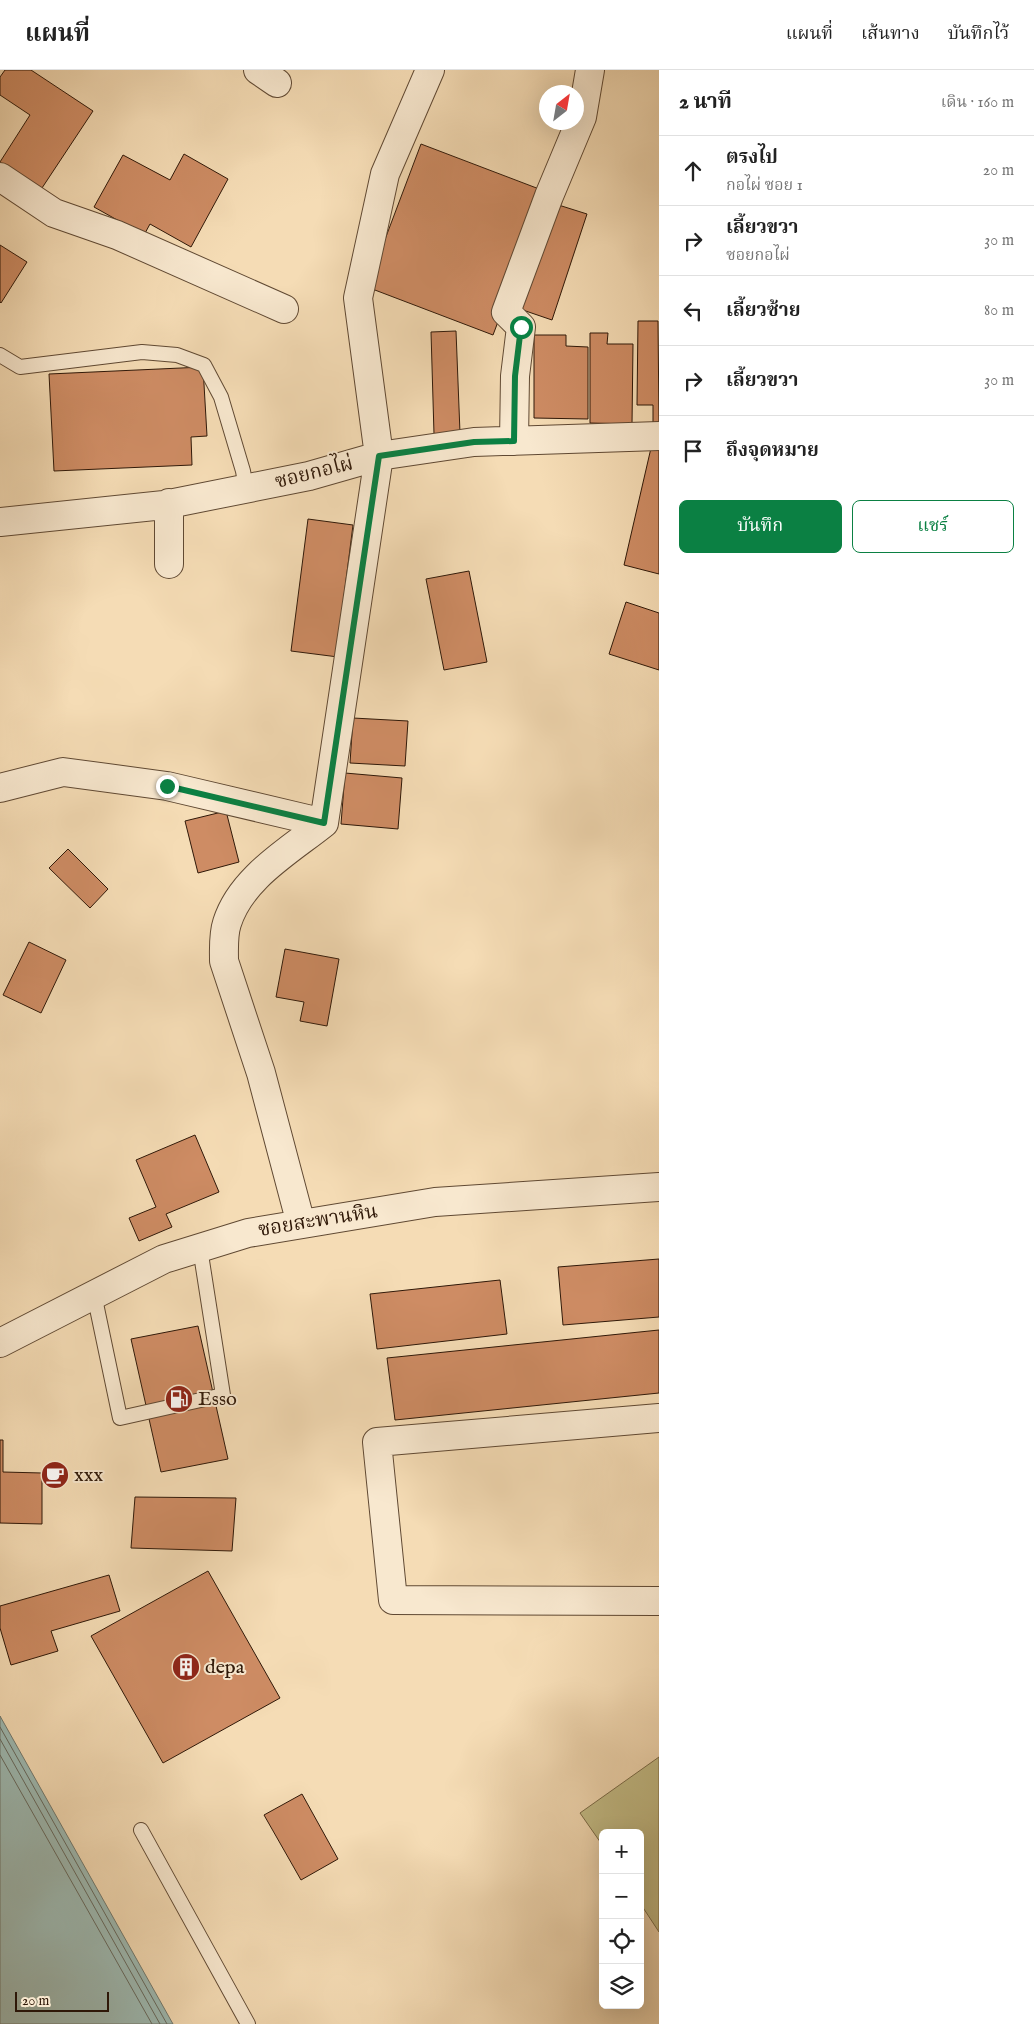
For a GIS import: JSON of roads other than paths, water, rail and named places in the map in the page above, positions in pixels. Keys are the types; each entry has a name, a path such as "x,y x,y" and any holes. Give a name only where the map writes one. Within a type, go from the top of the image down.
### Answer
{"street":[{"path":"301,1224 261,1073 224,961 224,942 227,922 240,897 258,875 324,823 379,456 358,298 384,174 430,70"},
{"path":"514,441 515,376 521,327 506,312 549,196 582,117 590,70"},
{"path":"0,177 54,214 117,235 284,309"},
{"name":"ซอยกอไผ่","path":"0,522 169,504 309,476 379,456 474,442 659,436"},
{"path":"168,564 169,504"},
{"path":"0,788 63,772 167,786 324,823"},
{"name":"ซอยสะพานหิน","path":"0,1343 164,1259 248,1233 435,1202 659,1187"},
{"path":"659,1418 377,1442 393,1600 659,1601"}],"lane":[{"path":"0,355 20,367 142,352 177,355 204,365 221,397 243,471 246,488"},
{"path":"94,1294 120,1418 223,1395 200,1248"},
{"path":"141,1830 248,2024"}],"water":[{"path":"0,1716 173,2024 0,2024"}],"place":[{"name":"Esso","path":"179,1399"},
{"name":"xxx","path":"55,1475"},
{"name":"depa","path":"186,1667"}]}
